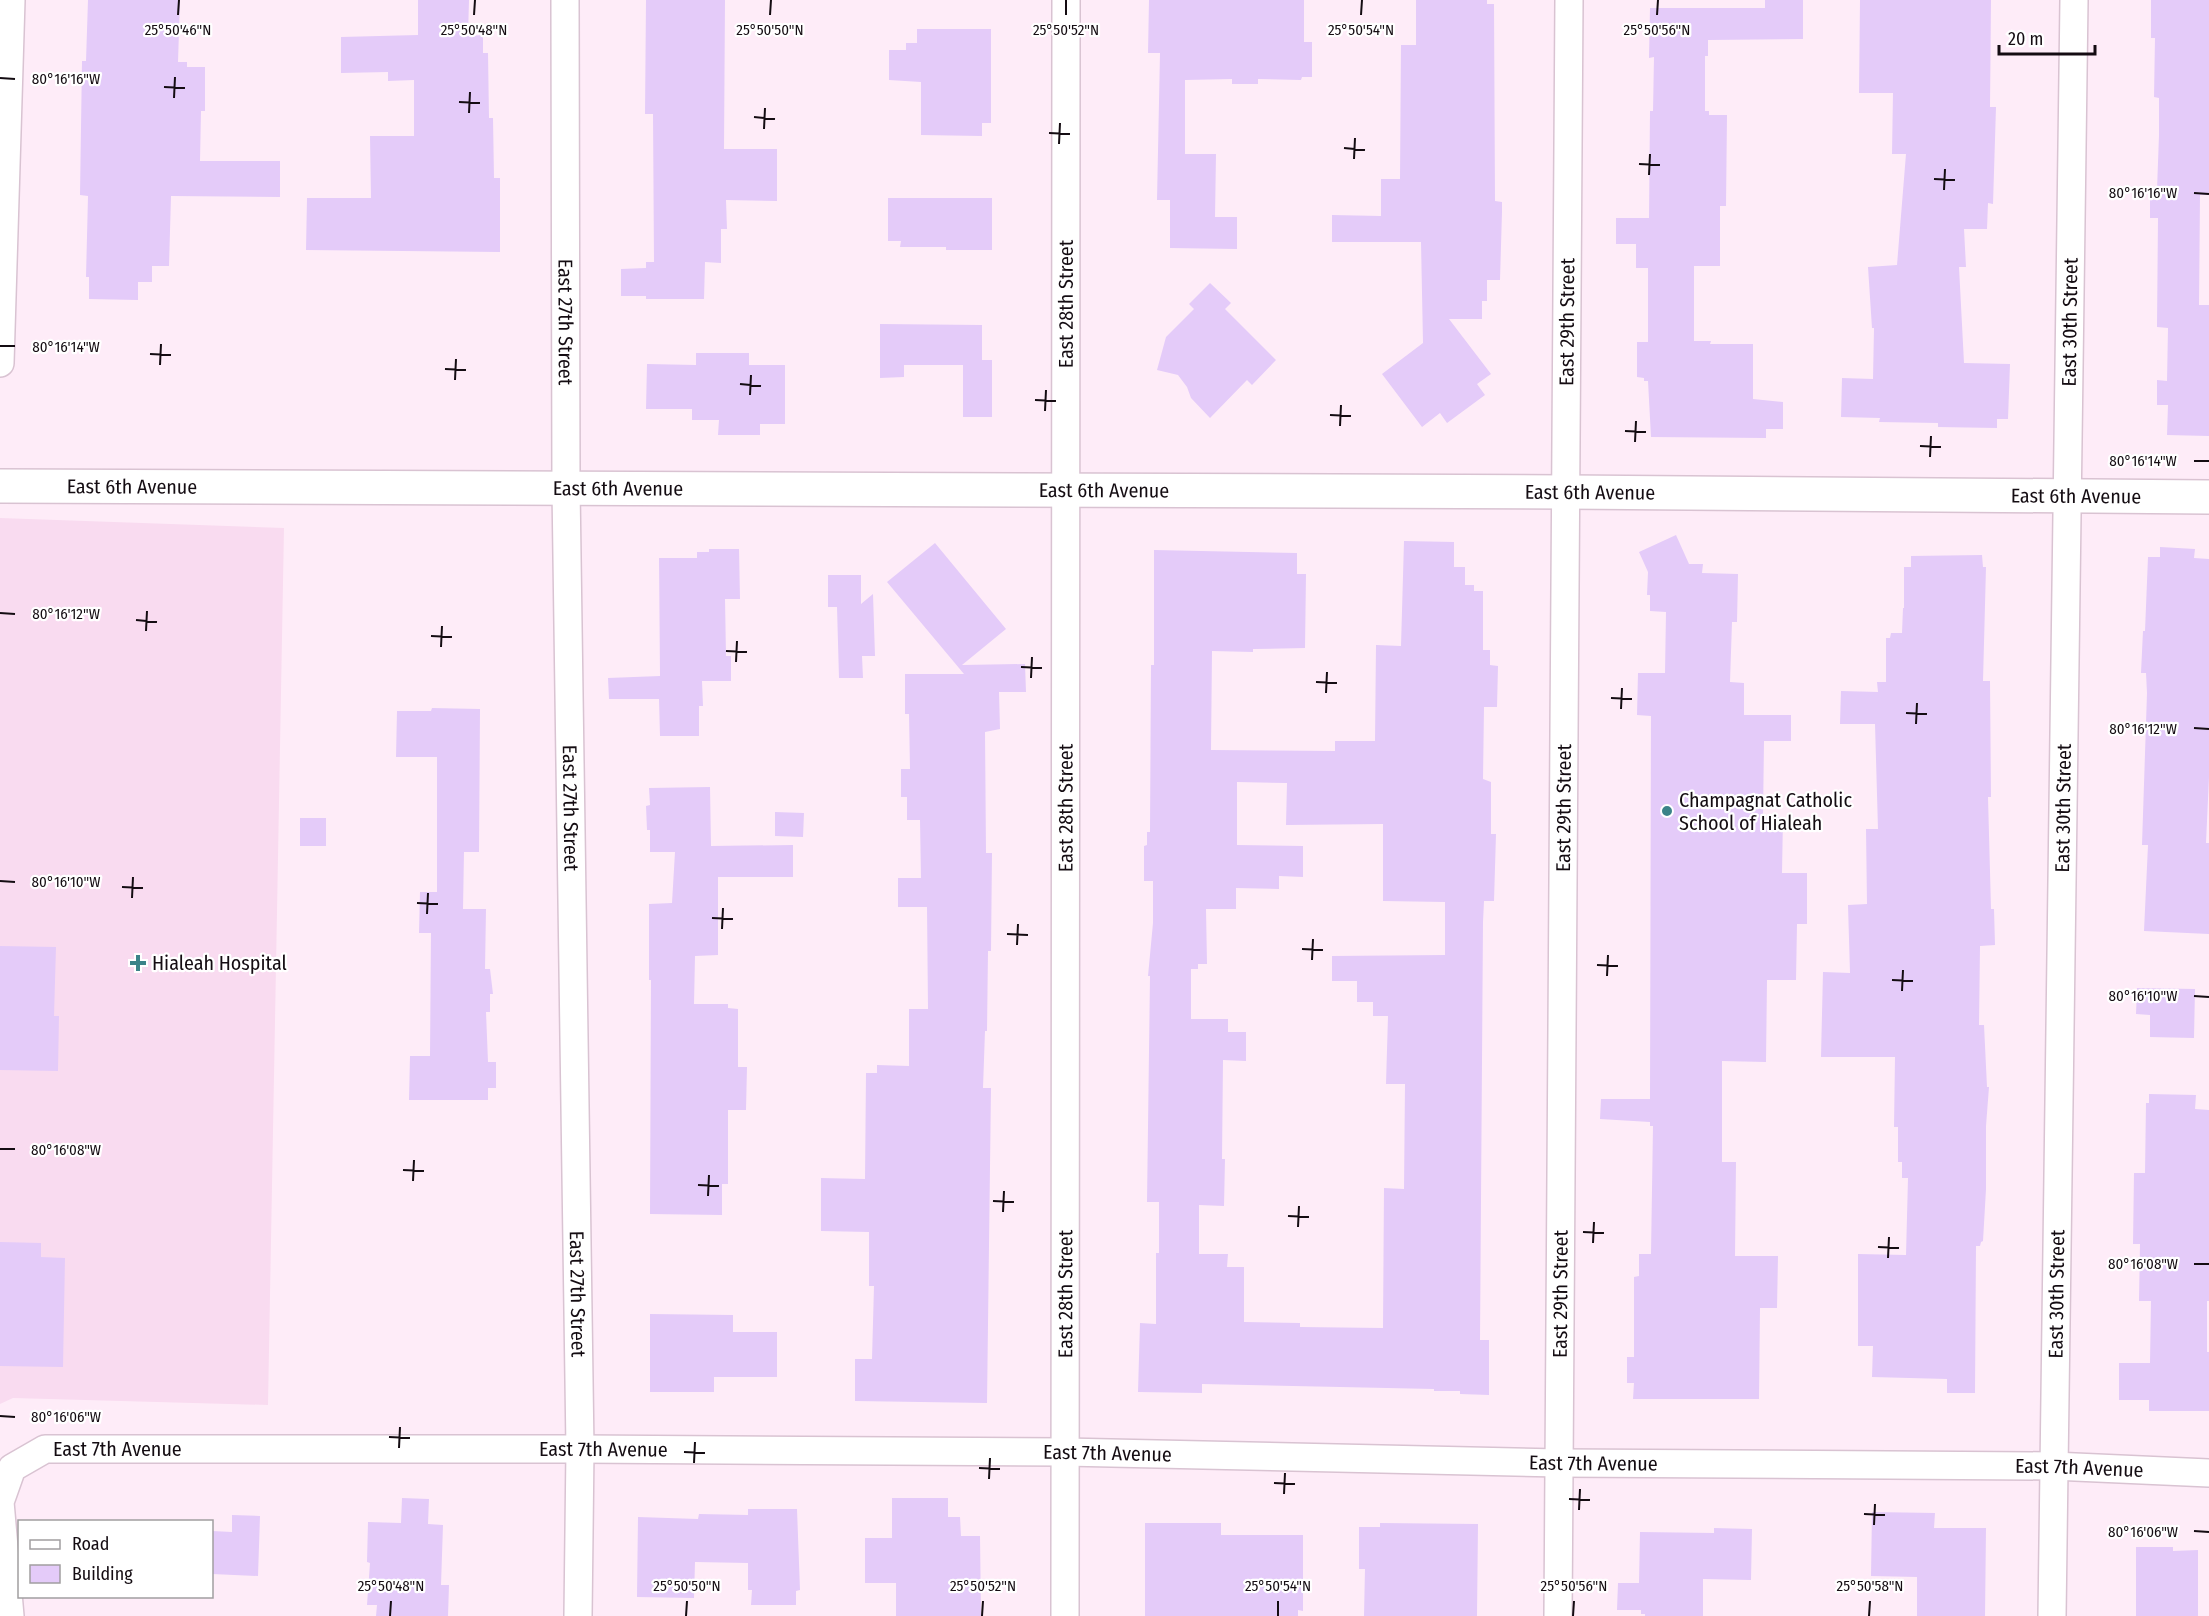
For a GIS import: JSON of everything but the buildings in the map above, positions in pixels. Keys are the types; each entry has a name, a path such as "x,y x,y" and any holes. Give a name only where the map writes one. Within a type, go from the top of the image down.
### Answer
{"street":[{"path":"0,363 11,0"},
{"name":"East 27th Street","path":"565,0 566,488 580,1449 579,1616"},
{"name":"East 28th Street","path":"1065,1616 1066,0"},
{"name":"East 29th Street","path":"1558,1616 1569,0"},
{"name":"East 30th Street","path":"2052,1616 2074,0"},
{"name":"East 6th Avenue","path":"0,486 2209,496"},
{"name":"East 7th Avenue","path":"10,1616 0,1502 12,1468 45,1449 1065,1452 1559,1463 2053,1466 2209,1473"}],"shaded area":[{"name":"Hialeah Hospital","path":"0,518 284,528 268,1405 13,1398 0,1404"}],"place":[{"name":"Champagnat Catholic School of Hialeah","path":"1667,811"},
{"name":"Hialeah Hospital","path":"138,963"}]}
